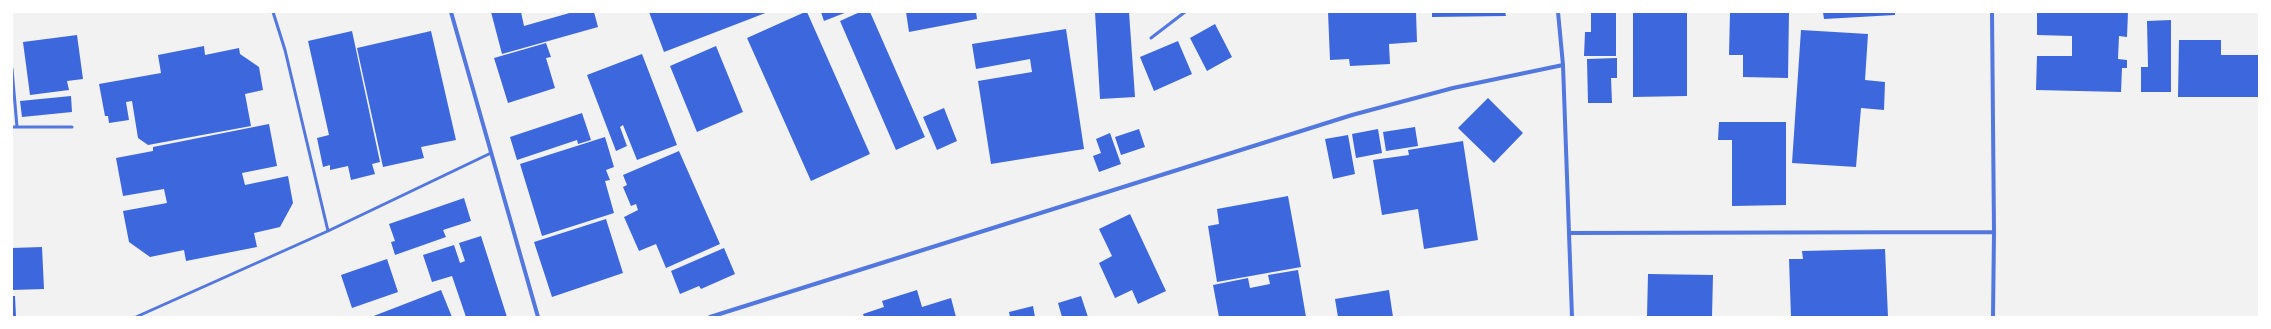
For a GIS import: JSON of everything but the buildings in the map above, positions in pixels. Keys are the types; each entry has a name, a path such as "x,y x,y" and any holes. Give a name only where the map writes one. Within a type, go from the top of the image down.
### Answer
{"street":[{"path":"451,12 538,317"},
{"path":"1558,12 1570,233 1572,317"},
{"path":"1992,12 1994,232 1993,317"},
{"path":"710,317 1352,115 1453,88 1562,65"},
{"path":"1570,233 1994,232"}],"lane":[{"path":"273,12 285,50 328,231"},
{"path":"1151,38 1185,12"},
{"path":"12,69 17,127"},
{"path":"12,127 72,127"},
{"path":"136,317 328,231 491,153"}]}
